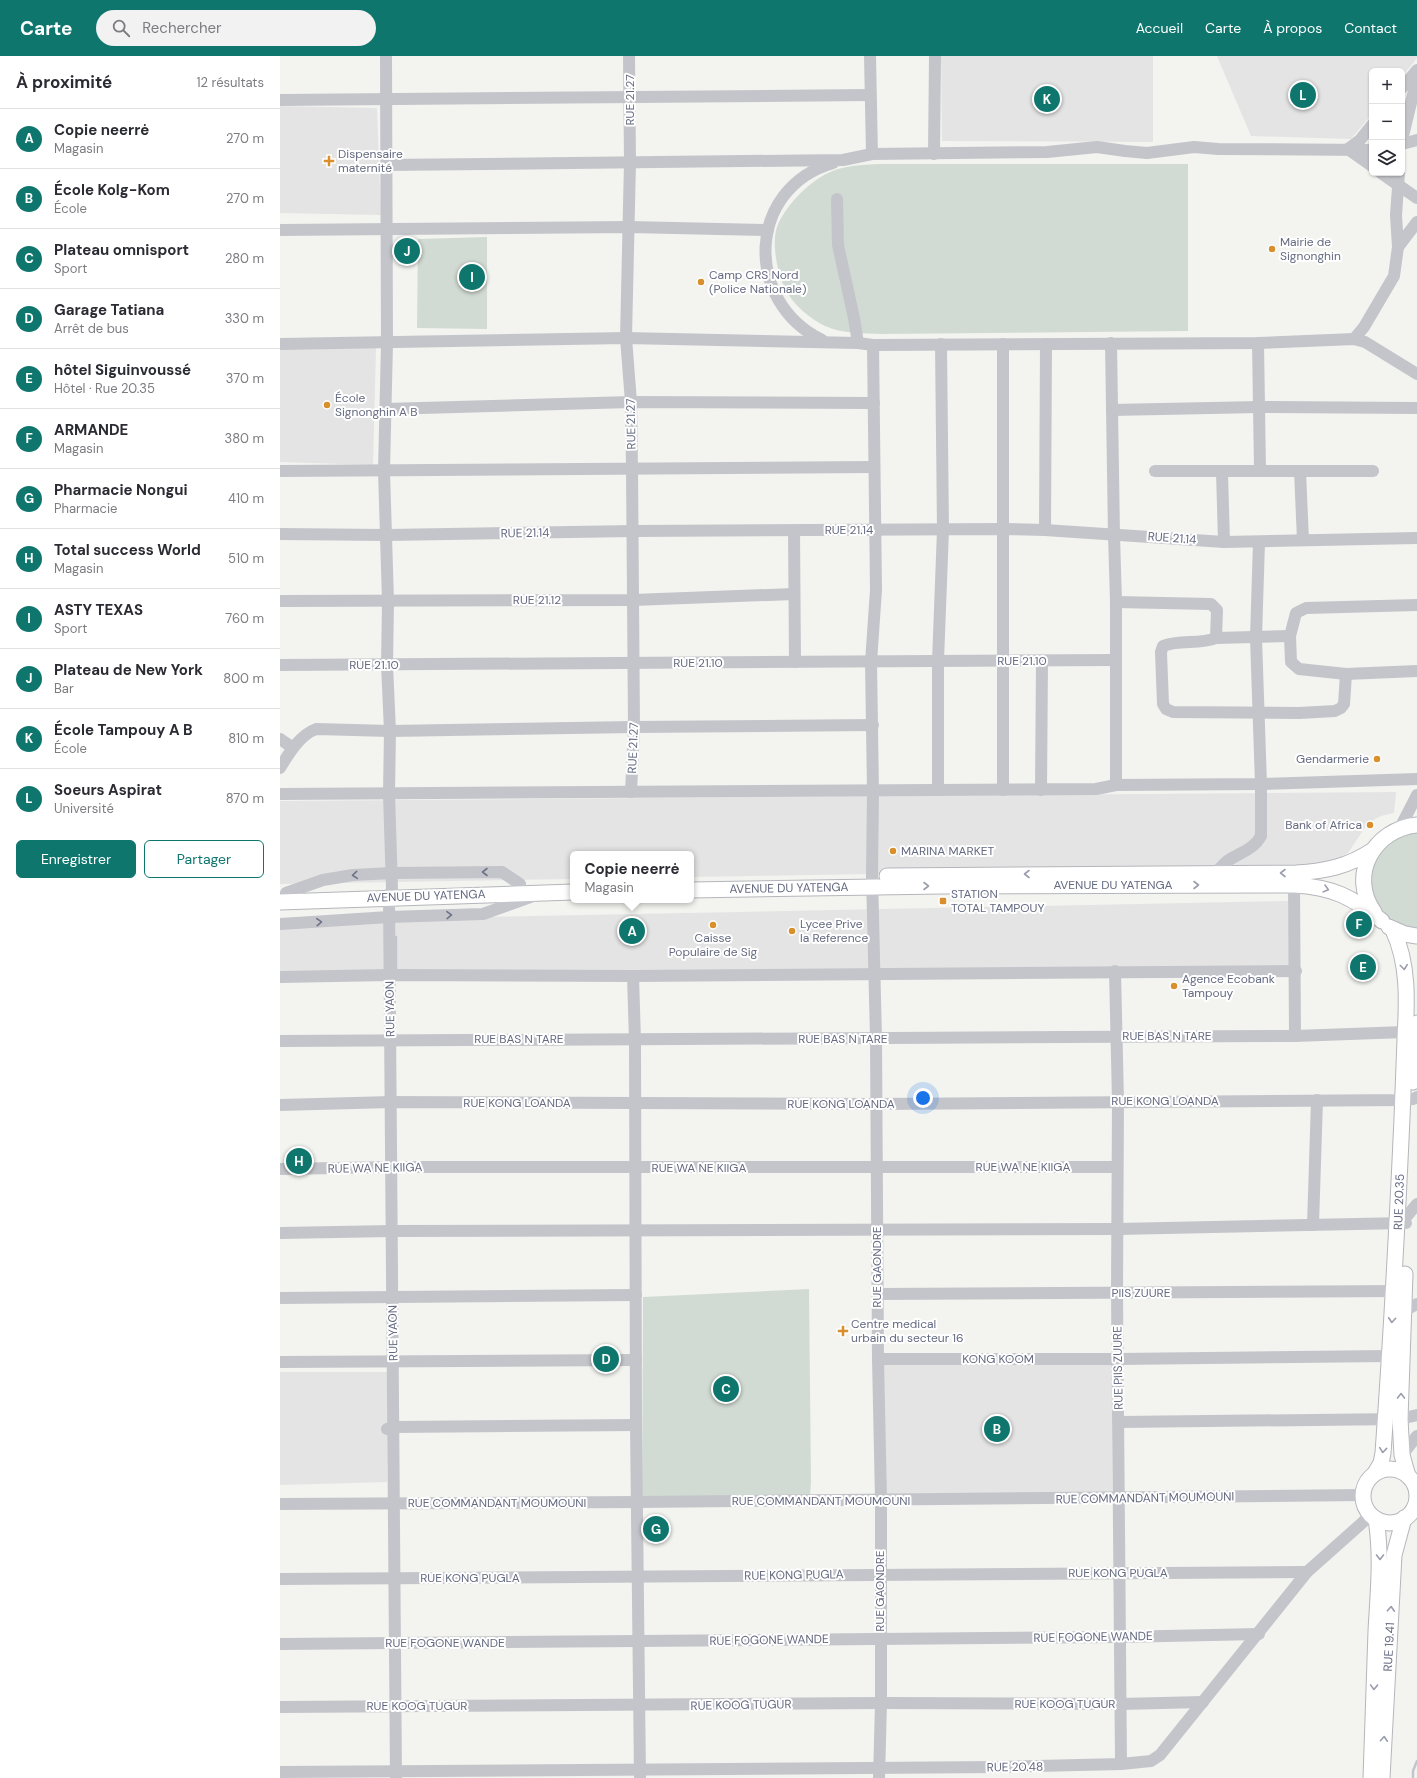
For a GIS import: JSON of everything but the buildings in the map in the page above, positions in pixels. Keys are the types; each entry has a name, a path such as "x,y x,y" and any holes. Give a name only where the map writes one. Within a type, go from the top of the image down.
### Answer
{"main road":[{"path":"1417,825 1400,828 1388,835 1373,850 1365,869 1364,884 1369,904 1387,925 1405,934 1417,936"},
{"name":"AVENUE DU YATENGA","path":"1170,880 1215,873 1296,873 1320,871 1346,865 1373,850"},
{"name":"AVENUE DU YATENGA","path":"694,890 872,881 943,874 1294,885 1312,886 1346,896 1359,903 1387,925"},
{"name":"AVENUE DU YATENGA","path":"694,880 872,881"},
{"name":"AVENUE DU YATENGA","path":"391,893 520,884 570,883"},
{"name":"AVENUE DU YATENGA","path":"282,896 391,893 570,892"},
{"name":"RUE 20.35","path":"1387,925 1401,948 1405,968 1405,1032 1411,1099"},
{"name":"RUE 20.35","path":"1408,1476 1393,1419 1390,1356 1399,1291 1402,1220 1417,1023"},
{"name":"RUE 20.35","path":"1375,1474 1381,1463 1393,1419 1410,1308 1399,1291"},
{"path":"1393,1469 1408,1476 1413,1482 1417,1498 1415,1506 1404,1518 1390,1522 1374,1517 1365,1506 1363,1495 1366,1483 1375,1474 1384,1470 1393,1469"},
{"name":"RUE 19.41","path":"1371,1778 1376,1631 1380,1573 1380,1542 1374,1517"},
{"name":"RUE 19.41","path":"1382,1778 1394,1555 1404,1518"}],"street":[{"name":"RUE YAON","path":"386,56 387,343 384,471 387,535 387,665 390,731 389,794 392,873 389,917 393,1360 390,1428 394,1503 396,1775"},
{"name":"RUE 21.27","path":"630,56 630,162 626,338 631,402 633,531 634,727 631,792"},
{"path":"870,56 872,154"},
{"path":"934,154 935,56"},
{"path":"1405,84 1417,70"},
{"path":"1405,128 1417,78"},
{"path":"280,100 870,95"},
{"path":"1348,149 1360,140 1369,129"},
{"path":"1405,143 1417,140"},
{"path":"825,342 799,326 779,303 772,290 766,268 765,245 774,213 783,198 795,184 809,173 826,165 872,154 1046,152 1098,147 1147,153 1194,147 1233,150 1369,150"},
{"path":"1348,149 1369,164"},
{"path":"386,165 843,160"},
{"path":"1399,179 1417,198"},
{"path":"1354,339 1364,327 1394,276 1398,247 1396,215 1399,179"},
{"path":"836,199 838,245 858,342"},
{"path":"1398,247 1417,222"},
{"path":"280,230 629,227 768,230"},
{"path":"280,344 626,338 858,342 873,345 1258,343 1354,339 1365,342 1417,374"},
{"path":"1258,343 1260,471"},
{"path":"938,790 938,661 942,530 941,344"},
{"path":"1003,344 1003,790"},
{"path":"1045,530 1046,344"},
{"path":"1111,344 1116,602 1116,785"},
{"name":"RUE GAONDRE","path":"873,345 876,590 871,662 873,725 872,881 876,1038 877,1294 880,1500 880,1773"},
{"path":"385,409 631,402 874,403"},
{"path":"1112,410 1259,407 1417,408"},
{"path":"280,471 874,467"},
{"path":"1155,471 1373,471"},
{"path":"1300,471 1303,540"},
{"path":"1222,472 1224,542"},
{"path":"794,530 795,662"},
{"name":"RUE 21.14","path":"280,534 387,535 633,531 1045,530 1114,535 1155,536 1224,542 1417,538"},
{"path":"1215,873 1228,861 1248,850 1258,842 1261,836 1261,784 1256,638 1259,542"},
{"name":"RUE 21.12","path":"280,600 633,600 794,594"},
{"path":"1116,602 1211,604 1217,610 1216,638"},
{"path":"1417,605 1306,608 1296,613 1290,636 1291,662 1299,669 1346,674 1417,671"},
{"path":"1290,636 1216,638 1206,642 1171,643 1163,646 1161,652 1163,704 1166,709 1173,712 1299,713 1335,711 1341,708 1344,704 1346,674"},
{"name":"RUE 21.10","path":"280,665 938,661 1042,662 1116,660"},
{"path":"1041,790 1042,662"},
{"path":"280,768 293,748 310,732 316,729 390,731 873,725"},
{"path":"280,739 293,748"},
{"path":"280,794 1041,790 1096,789 1116,785 1261,784 1417,779"},
{"path":"1400,828 1417,795"},
{"path":"282,896 323,880 354,875 392,873 502,872 520,884"},
{"path":"1294,885 1296,971 1295,1036"},
{"path":"280,924 389,917 483,914 542,892"},
{"path":"280,977 390,975 633,976 1296,971"},
{"name":"RUE PIIS ZUURE","path":"1115,972 1118,1102 1117,1293 1121,1764"},
{"path":"633,976 636,1104 636,1425 639,1642 638,1706 640,1774"},
{"name":"RUE BAS N TARE","path":"280,1040 635,1040 1295,1036 1405,1032"},
{"name":"RUE KONG LOANDA","path":"280,1105 391,1102 876,1104 1411,1099"},
{"path":"1313,1225 1317,1100"},
{"name":"RUE WA NE KIIGA","path":"280,1170 392,1167 1117,1167"},
{"path":"280,1234 392,1231 636,1232 1118,1229 1313,1225 1402,1220 1417,1204"},
{"name":"PIIS ZUURE","path":"877,1294 1399,1291"},
{"path":"280,1298 636,1295"},
{"name":"KONG KOOM","path":"878,1358 1118,1359 1390,1356"},
{"path":"280,1362 393,1360 636,1360"},
{"path":"1119,1422 1393,1419 1417,1415"},
{"path":"390,1428 636,1425"},
{"path":"1402,1455 1417,1436"},
{"name":"RUE COMMANDANT MOUMOUNI","path":"280,1504 1363,1495"},
{"path":"1203,1702 1259,1634 1307,1572 1374,1517"},
{"name":"RUE KONG PUGLA","path":"280,1579 1307,1572"},
{"name":"RUE FOGONE WANDE","path":"280,1644 639,1642 1259,1634"},
{"name":"RUE KOOG TUGUR","path":"280,1707 638,1706 881,1703 1120,1704 1203,1702"},
{"name":"RUE 20.48","path":"280,1772 396,1775 880,1773 1121,1764 1151,1761 1160,1755 1203,1702"}],"shaded area":[{"path":"941,56 1153,56 1153,142 942,141"},
{"path":"1217,56 1417,56 1405,73 1405,68 1369,68 1369,118 1351,139 1251,136"},
{"name":"Dispensaire maternité","path":"280,106 377,108 381,215 280,213"},
{"path":"880,164 1188,164 1188,331 882,334 845,332 825,326 809,316 800,308 791,299 784,287 776,261 775,234 777,227 785,211 797,196 819,178 832,171 846,167"},
{"path":"487,237 487,329 417,328 418,239"},
{"name":"École Signonghin A B","path":"280,348 376,348 373,465 280,462"},
{"path":"1396,792 1394,813 1381,816 1368,823 1348,853 1335,861 1304,867 694,877 694,851 570,851 570,879 280,884 280,801"},
{"path":"1411,831 1417,831 1417,930 1393,922 1386,917 1380,911 1371,891 1373,863 1384,845"},
{"path":"1288,901 1290,966 280,977 280,921"},
{"path":"809,1289 810,1497 642,1498 643,1297"},
{"path":"1112,1362 1112,1495 883,1496 882,1364"},
{"path":"280,1372 388,1372 387,1482 280,1485"}],"waterway":[{"path":"396,937 396,972"},
{"path":"1413,1778 1413,1771 1417,1761"}],"place":[{"name":"Soeurs Aspirat","path":"1303,95"},
{"name":"École Tampouy A B","path":"1047,99"},
{"name":"Dispensaire maternité","path":"329,161"},
{"name":"Mairie de Signonghin","path":"1272,249"},
{"name":"Plateau de New York","path":"407,251"},
{"name":"ASTY TEXAS","path":"472,277"},
{"name":"Camp CRS Nord (Police Nationale)","path":"701,282"},
{"name":"École Signonghin A B","path":"327,405"},
{"name":"Gendarmerie","path":"1377,759"},
{"name":"Bank of Africa","path":"1370,825"},
{"name":"MARINA MARKET","path":"893,851"},
{"name":"STATION TOTAL TAMPOUY","path":"943,901"},
{"name":"ARMANDE","path":"1359,924"},
{"name":"Caisse Populaire de Sig","path":"713,925"},
{"name":"Copie neerrė","path":"632,931"},
{"name":"Lycee Prive la Reference","path":"792,931"},
{"name":"hôtel Siguinvoussé","path":"1363,967"},
{"name":"Agence Ecobank Tampouy","path":"1174,986"},
{"name":"Total success World","path":"299,1161"},
{"name":"Centre medical urbain du secteur 16","path":"843,1331"},
{"name":"Garage Tatiana","path":"606,1359"},
{"name":"Plateau omnisport","path":"726,1389"},
{"name":"École Kolg-Kom","path":"997,1429"},
{"name":"Pharmacie Nongui","path":"656,1529"}]}
